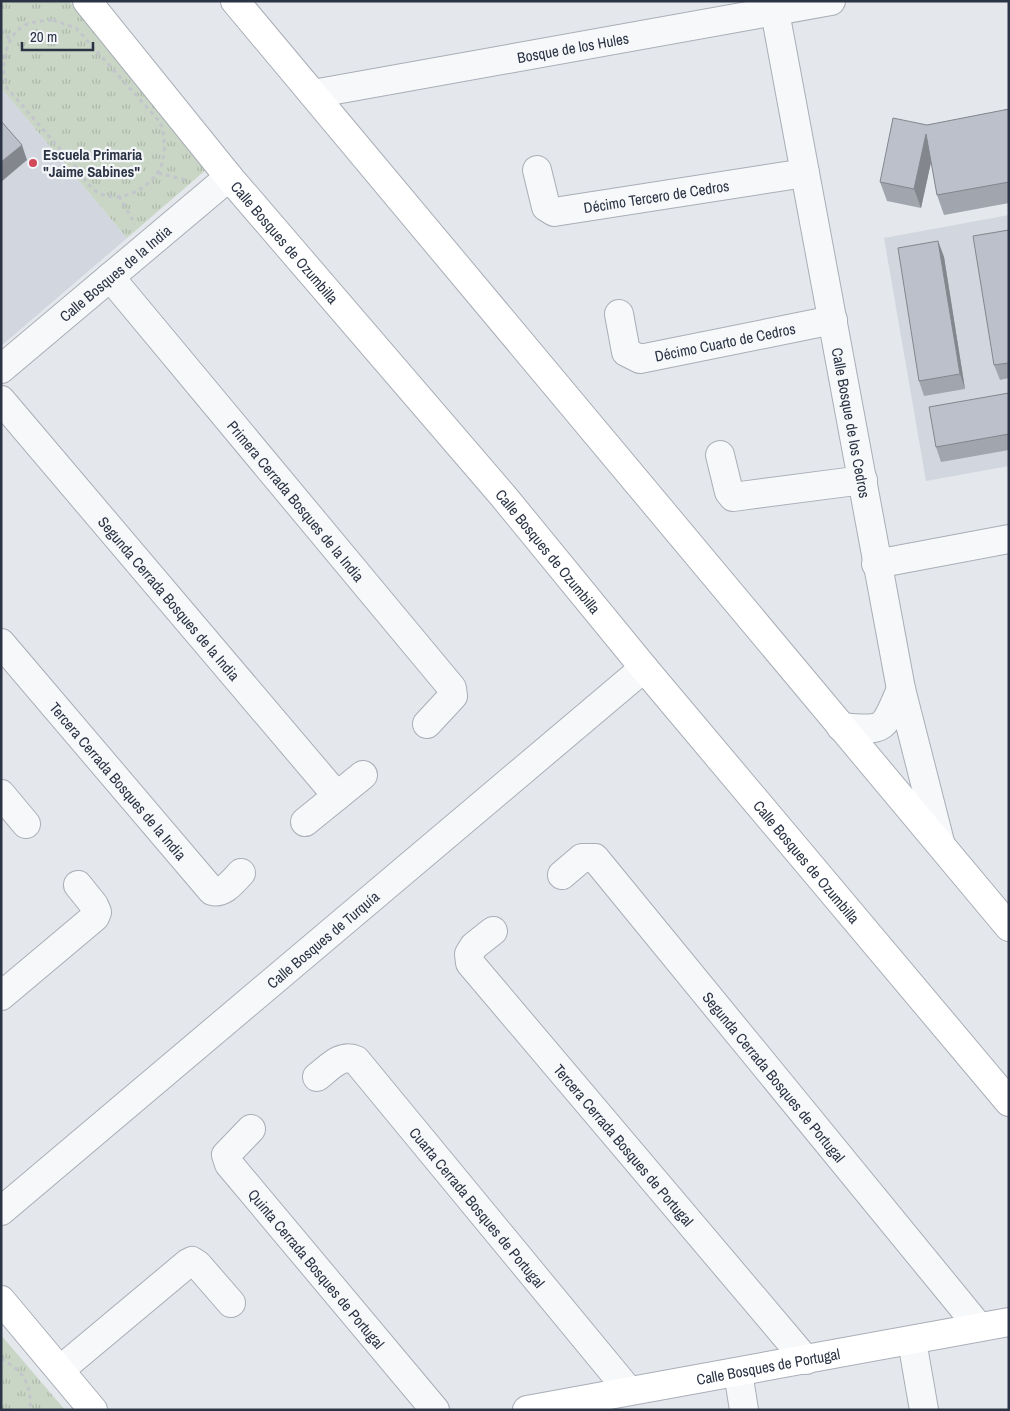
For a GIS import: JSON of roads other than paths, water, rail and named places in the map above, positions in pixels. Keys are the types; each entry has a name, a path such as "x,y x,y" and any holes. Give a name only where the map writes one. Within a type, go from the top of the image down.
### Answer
{"main road":[{"name":"Calle Bosques de Ozumbilla","path":"87,1 228,177 504,497 644,668 1007,1096"},
{"path":"235,1 841,727 940,842 1009,927"},
{"path":"1,1300 93,1410"},
{"name":"Calle Bosques de Portugal","path":"527,1410 560,1407 629,1392 1009,1322"}],"street":[{"name":"Bosque de los Hules","path":"313,94 774,6 832,1"},
{"name":"Calle Bosque de los Cedros","path":"774,6 833,320 876,564 901,689 940,842"},
{"name":"Décimo Tercero de Cedros","path":"537,170 546,207 554,212 805,173"},
{"name":"Calle Bosques de la India","path":"1,369 228,177"},
{"name":"Primera Cerrada Bosques de la India","path":"110,277 452,688 453,696 448,703 426,724"},
{"name":"Décimo Cuarto de Cedros","path":"618,314 626,352 640,359 833,320"},
{"name":"Segunda Cerrada Bosques de la India","path":"1,400 337,796"},
{"path":"720,455 729,492 733,497 862,480"},
{"path":"876,564 1009,539"},
{"name":"Tercera Cerrada Bosques de la India","path":"1,643 212,891 218,892 223,890 241,873"},
{"name":"Calle Bosques de Turquía","path":"1,1211 644,668"},
{"path":"841,727 873,730 882,726 889,717 901,689"},
{"path":"305,822 364,775"},
{"path":"1,795 26,824"},
{"name":"Segunda Cerrada Bosques de Portugal","path":"562,875 582,858 595,858 979,1327"},
{"path":"1,996 94,917 97,912 94,905 78,885"},
{"name":"Tercera Cerrada Bosques de Portugal","path":"493,931 474,946 469,954 470,963 806,1360"},
{"name":"Cuarta Cerrada Bosques de Portugal","path":"317,1077 343,1058 349,1057 356,1060 629,1392"},
{"name":"Quinta Cerrada Bosques de Portugal","path":"251,1129 226,1155 229,1164 435,1410"},
{"path":"60,1370 188,1263 192,1262 198,1265 231,1303"},
{"path":"912,1341 924,1410"},
{"path":"738,1372 744,1410"}],"place":[{"name":"Escuela Primaria \"Jaime Sabines\"","path":"33,163"}]}
